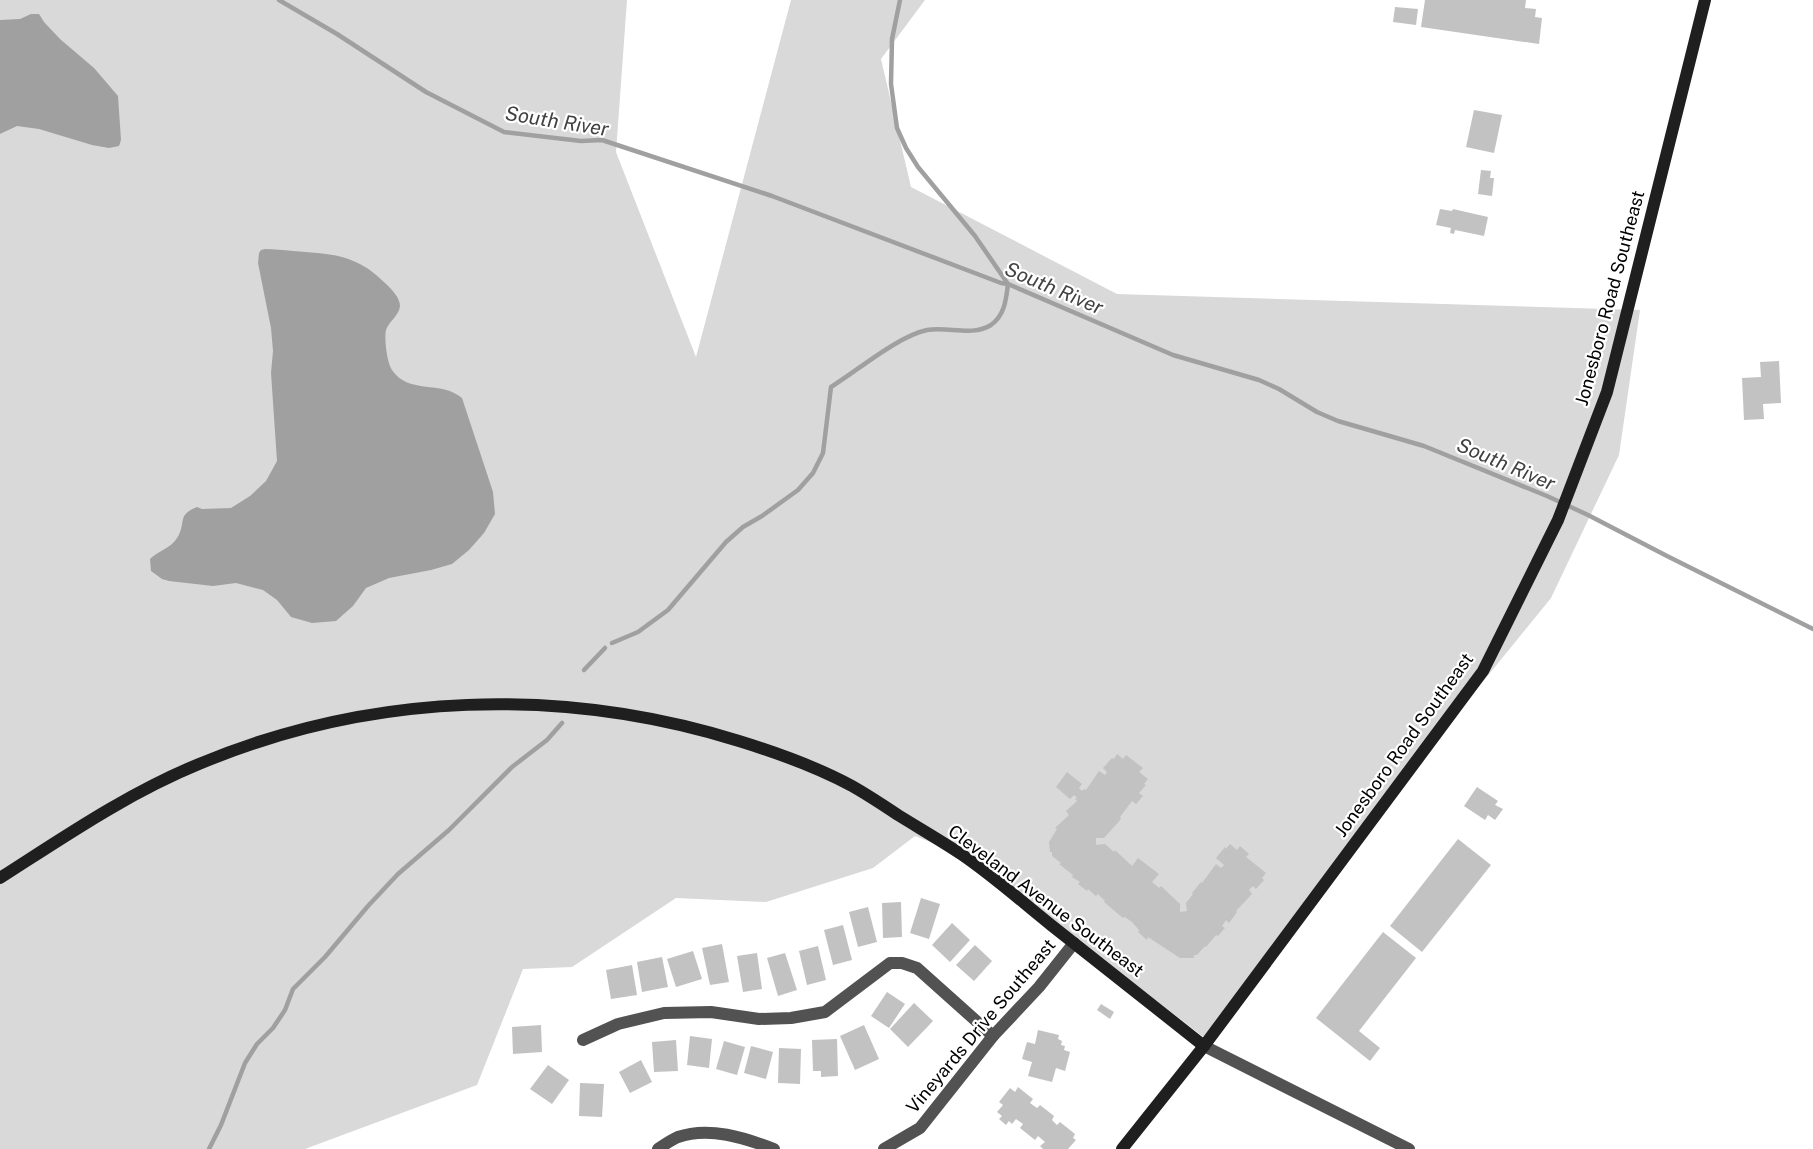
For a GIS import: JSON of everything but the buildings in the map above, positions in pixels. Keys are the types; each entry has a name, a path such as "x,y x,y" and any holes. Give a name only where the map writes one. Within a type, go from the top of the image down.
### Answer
{"main road":[{"name":"Jonesboro Road Southeast","path":"1122,1149 1204,1046 1483,671 1558,520 1607,392 1705,0"},
{"name":"Cleveland Avenue Southeast","path":"0,878 83,825 149,787 199,764 260,742 327,723 393,711 466,704 536,704 621,712 696,728 776,753 852,786 963,855 1204,1046"}],"street":[{"name":"Vineyards Drive Southeast","path":"884,1149 920,1128 993,1036 1039,987 1074,943"},
{"path":"583,1040 618,1024 664,1013 711,1012 759,1019 790,1018 825,1012 890,963 902,963 916,968 993,1036"},
{"name":"Cleveland Avenue Southeast","path":"1204,1046 1409,1149"},
{"path":"658,1149 679,1137 711,1132 756,1142 774,1149"}],"shaded area":[{"path":"0,0 627,0 616,152 696,357 791,0 925,0 881,59 911,187 1117,294 1640,310 1619,455 1551,598 1368,823 1210,1042 973,859 915,836 873,868 766,902 676,898 572,967 523,969 477,1085 305,1149 0,1149"},
{"path":"31,14 39,14 60,39 94,68 118,96 121,140 119,146 109,148 92,145 39,129 17,126 0,134 0,20 20,19"},
{"path":"265,249 343,257 364,266 390,288 397,296 400,306 386,330 386,350 390,367 399,378 407,382 445,390 462,398 493,492 495,514 484,533 452,564 389,578 366,588 353,606 336,621 312,623 291,617 277,600 263,590 236,583 213,586 169,581 151,571 150,559 174,541 180,533 186,513 197,507 202,509 231,508 250,496 266,481 277,461 271,373 273,351 271,328 258,263 259,253"}],"waterway":[{"name":"South River","path":"279,0 337,34 426,92 504,132 581,141 602,140 772,196 1008,284 1173,355 1259,380 1338,421 1424,446 1547,496 1813,629"},
{"path":"612,643 638,632 668,610 726,542 743,527 798,490 813,473 823,453 831,387 903,339 927,330 968,331 984,328 996,321 1002,312 1008,284 975,236 918,167 897,128 891,84 892,39 900,0"},
{"path":"584,670 605,648"},
{"path":"209,1149 221,1125 245,1063 257,1044 273,1028 285,1010 293,989 325,957 398,874 449,830 512,767 547,740 562,723"}]}
